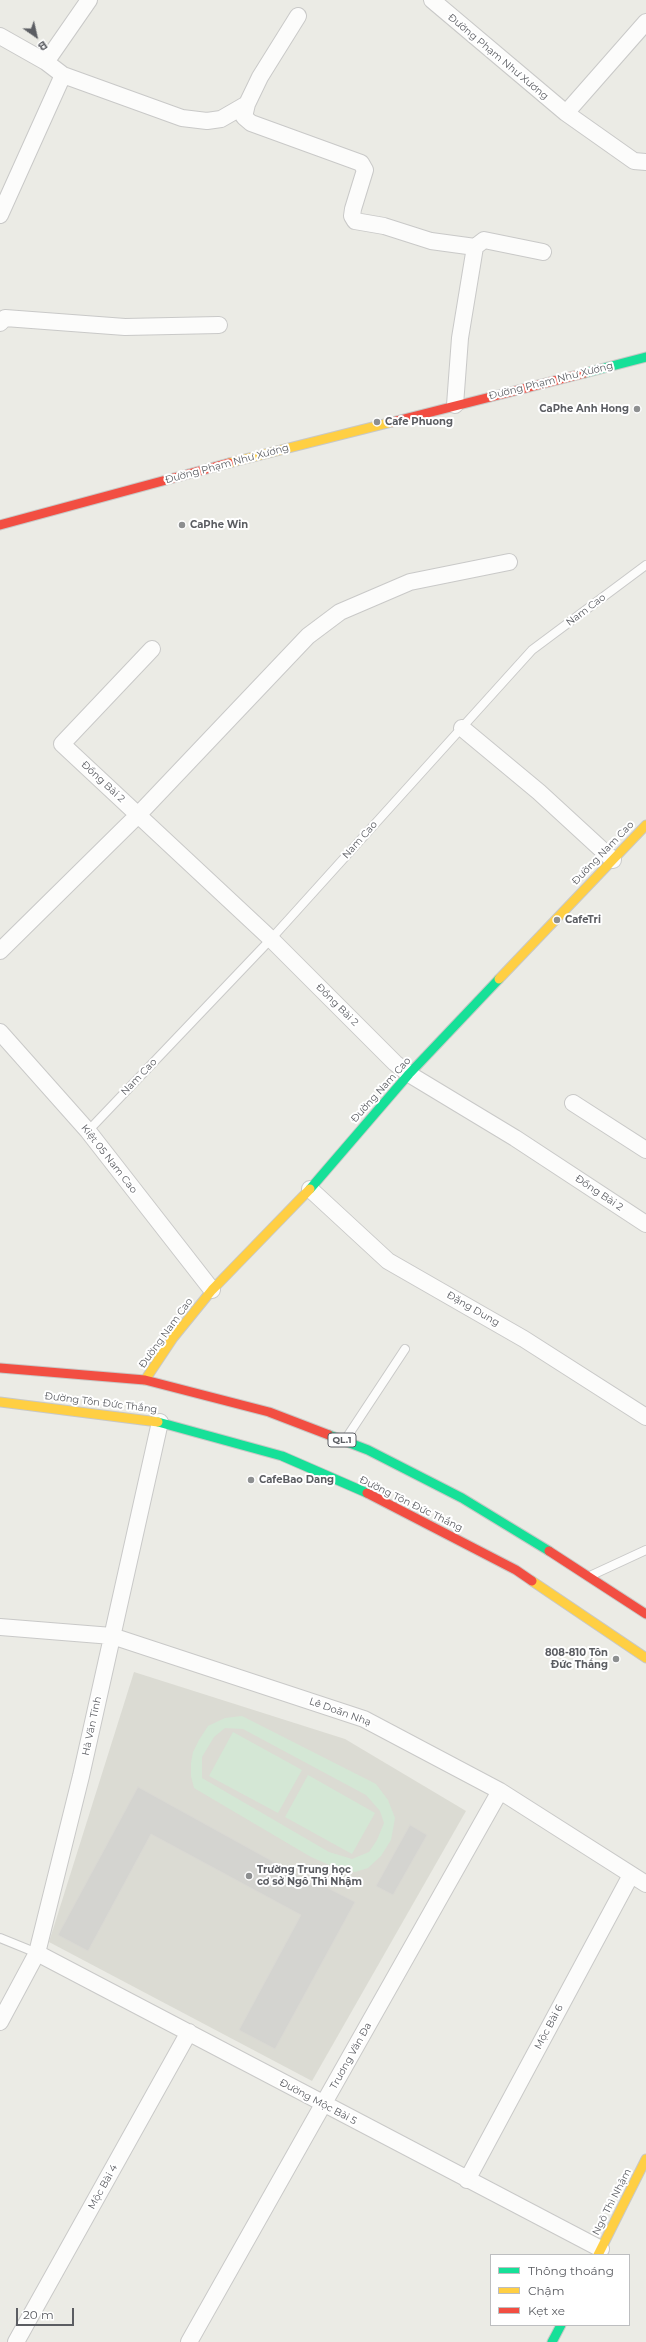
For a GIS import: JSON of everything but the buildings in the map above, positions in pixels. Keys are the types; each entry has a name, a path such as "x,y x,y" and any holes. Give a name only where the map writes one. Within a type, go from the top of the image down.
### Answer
{"main road":[{"name":"Đường Phạm Như Xương","path":"0,525 455,405 646,357"},
{"name":"Đường Nam Cao","path":"145,1380 173,1338 212,1290 310,1189 409,1074 646,824"},
{"name":"QL.1","path":"0,1368 145,1380 269,1412 344,1440 368,1450 462,1498 590,1576 646,1614"},
{"name":"Đường Tôn Đức Thắng","path":"0,1402 160,1422 282,1456 387,1501 516,1570 646,1658"},
{"name":"Ngô Thì Nhậm","path":"599,2252 646,2159"},
{"path":"552,2342 560,2326"}],"street":[{"path":"46,62 89,0"},
{"name":"Đường Phạm Như Xương","path":"432,0 566,113 634,161 646,162"},
{"path":"298,16 260,77 247,104 244,117 251,123 361,163 365,170 353,209 352,216 355,221 384,226 431,241 475,247"},
{"path":"566,113 646,22"},
{"path":"0,36 46,62 64,75 182,118 207,121 221,119 247,104"},
{"path":"1,213 64,75"},
{"path":"455,405 460,338 475,247 484,240 543,252"},
{"path":"0,323 5,318 125,327 219,325"},
{"path":"0,951 138,815 308,636 340,612 410,582 509,562"},
{"name":"Đồng Bài 2","path":"152,649 62,744 271,939 395,1063 409,1074 644,1218"},
{"path":"462,728 539,792 612,860"},
{"name":"Kiệt 05 Nam Cao","path":"0,1032 88,1131 212,1290"},
{"path":"573,1103 646,1150"},
{"name":"Đặng Dung","path":"310,1189 388,1261 524,1339 646,1417"},
{"name":"Hà Văn Tính","path":"0,2022 37,1953 81,1776 160,1422"},
{"name":"Lê Doãn Nhạ","path":"0,1627 112,1636 364,1718 500,1791 646,1884"},
{"name":"Trương Văn Đa","path":"189,2342 500,1791"},
{"name":"Mộc Bài 6","path":"468,2180 631,1875"},
{"name":"Đường Mộc Bài 5","path":"37,1953 189,2032 323,2105 468,2180 599,2252"},
{"name":"Mộc Bài 4","path":"16,2342 189,2032"}],"lane":[{"name":"Nam Cao","path":"88,1131 271,939 532,650 646,565"},
{"path":"344,1440 405,1349"},
{"path":"590,1576 646,1550"},
{"path":"0,1938 37,1953"}],"shaded area":[{"name":"Trường Trung học cơ sở Ngô Thì Nhậm","path":"134,1672 345,1739 466,1811 312,2081 49,1942"}],"green space":[{"path":"242,1716 376,1784 388,1800 395,1818 391,1840 381,1856 368,1868 355,1872 341,1870 311,1857 194,1788 191,1776 193,1752 208,1726 225,1718","holes":["225,1728 243,1729 366,1795 380,1811 384,1823 377,1840 369,1852 352,1859 329,1852 202,1778 202,1757 214,1737"]},
{"path":"233,1732 302,1770 278,1813 209,1776"},
{"path":"308,1775 375,1813 352,1854 285,1817"}],"traffic: fast":[{"path":"585,373 646,357"},
{"path":"310,1189 409,1074 499,979"},
{"path":"158,1422 282,1456 367,1493"},
{"path":"329,1435 368,1450 462,1498 549,1551"},
{"path":"552,2342 560,2326"}],"traffic: slow":[{"path":"229,463 392,422"},
{"path":"499,979 646,825"},
{"path":"145,1380 173,1338 212,1290 310,1189"},
{"path":"0,1402 158,1422"},
{"path":"532,1581 646,1658"},
{"path":"598,2254 646,2159"}],"traffic: jam":[{"path":"392,422 585,373"},
{"path":"0,525 229,463"},
{"path":"0,1368 145,1380 269,1412 329,1435"},
{"path":"367,1493 516,1570 532,1581"},
{"path":"549,1551 646,1614"}],"place":[{"name":"CaPhe Anh Hong","path":"637,409"},
{"name":"Cafe Phuong","path":"377,422"},
{"name":"CaPhe Win","path":"182,525"},
{"name":"CafeTri","path":"557,920"},
{"name":"CafeBao Dang","path":"251,1480"},
{"name":"808-810 Tôn Đức Thắng","path":"616,1659"},
{"name":"Trường Trung học cơ sở Ngô Thì Nhậm","path":"249,1876"}]}
